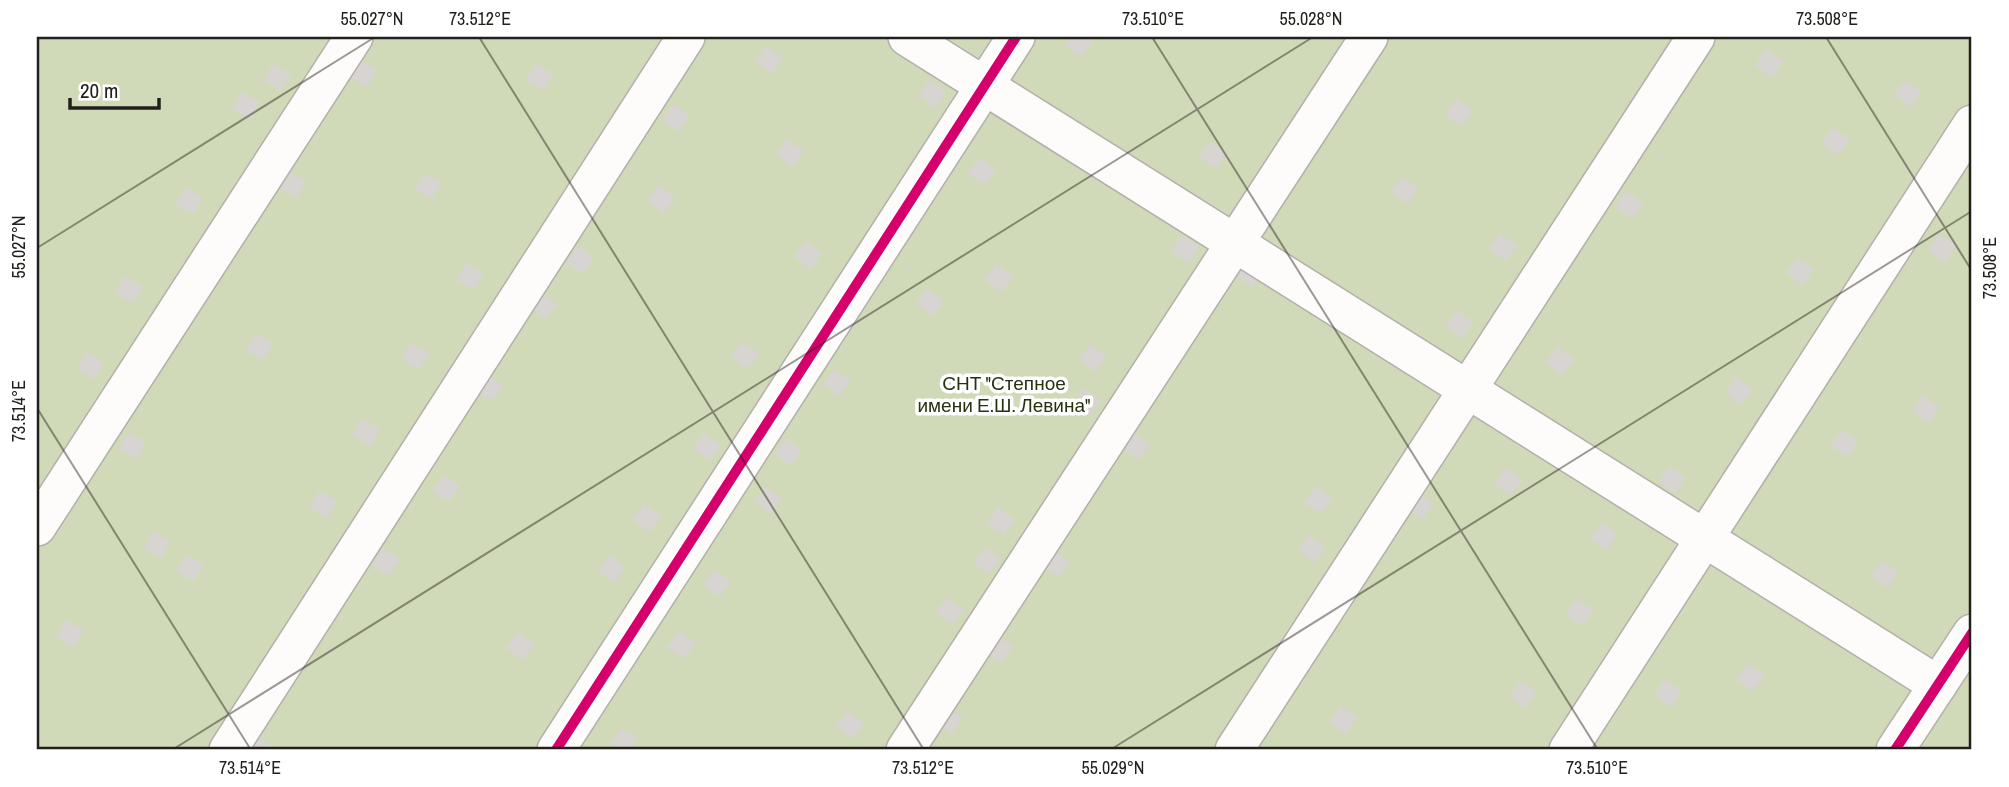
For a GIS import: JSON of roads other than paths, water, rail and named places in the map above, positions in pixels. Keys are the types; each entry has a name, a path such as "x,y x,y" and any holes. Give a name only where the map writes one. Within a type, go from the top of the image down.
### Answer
{"street":[{"path":"37,527 354,37"},
{"path":"228,750 686,37"},
{"path":"907,37 1938,685"},
{"path":"556,750 1016,37"},
{"path":"905,750 1369,37"},
{"path":"1234,750 1696,37"},
{"path":"1568,750 1972,124"},
{"path":"1895,750 1972,633"}],"park label":[{"name":"СНТ \"Степное имени Е.Ш. Левина\"","path":"1004,394"}]}
